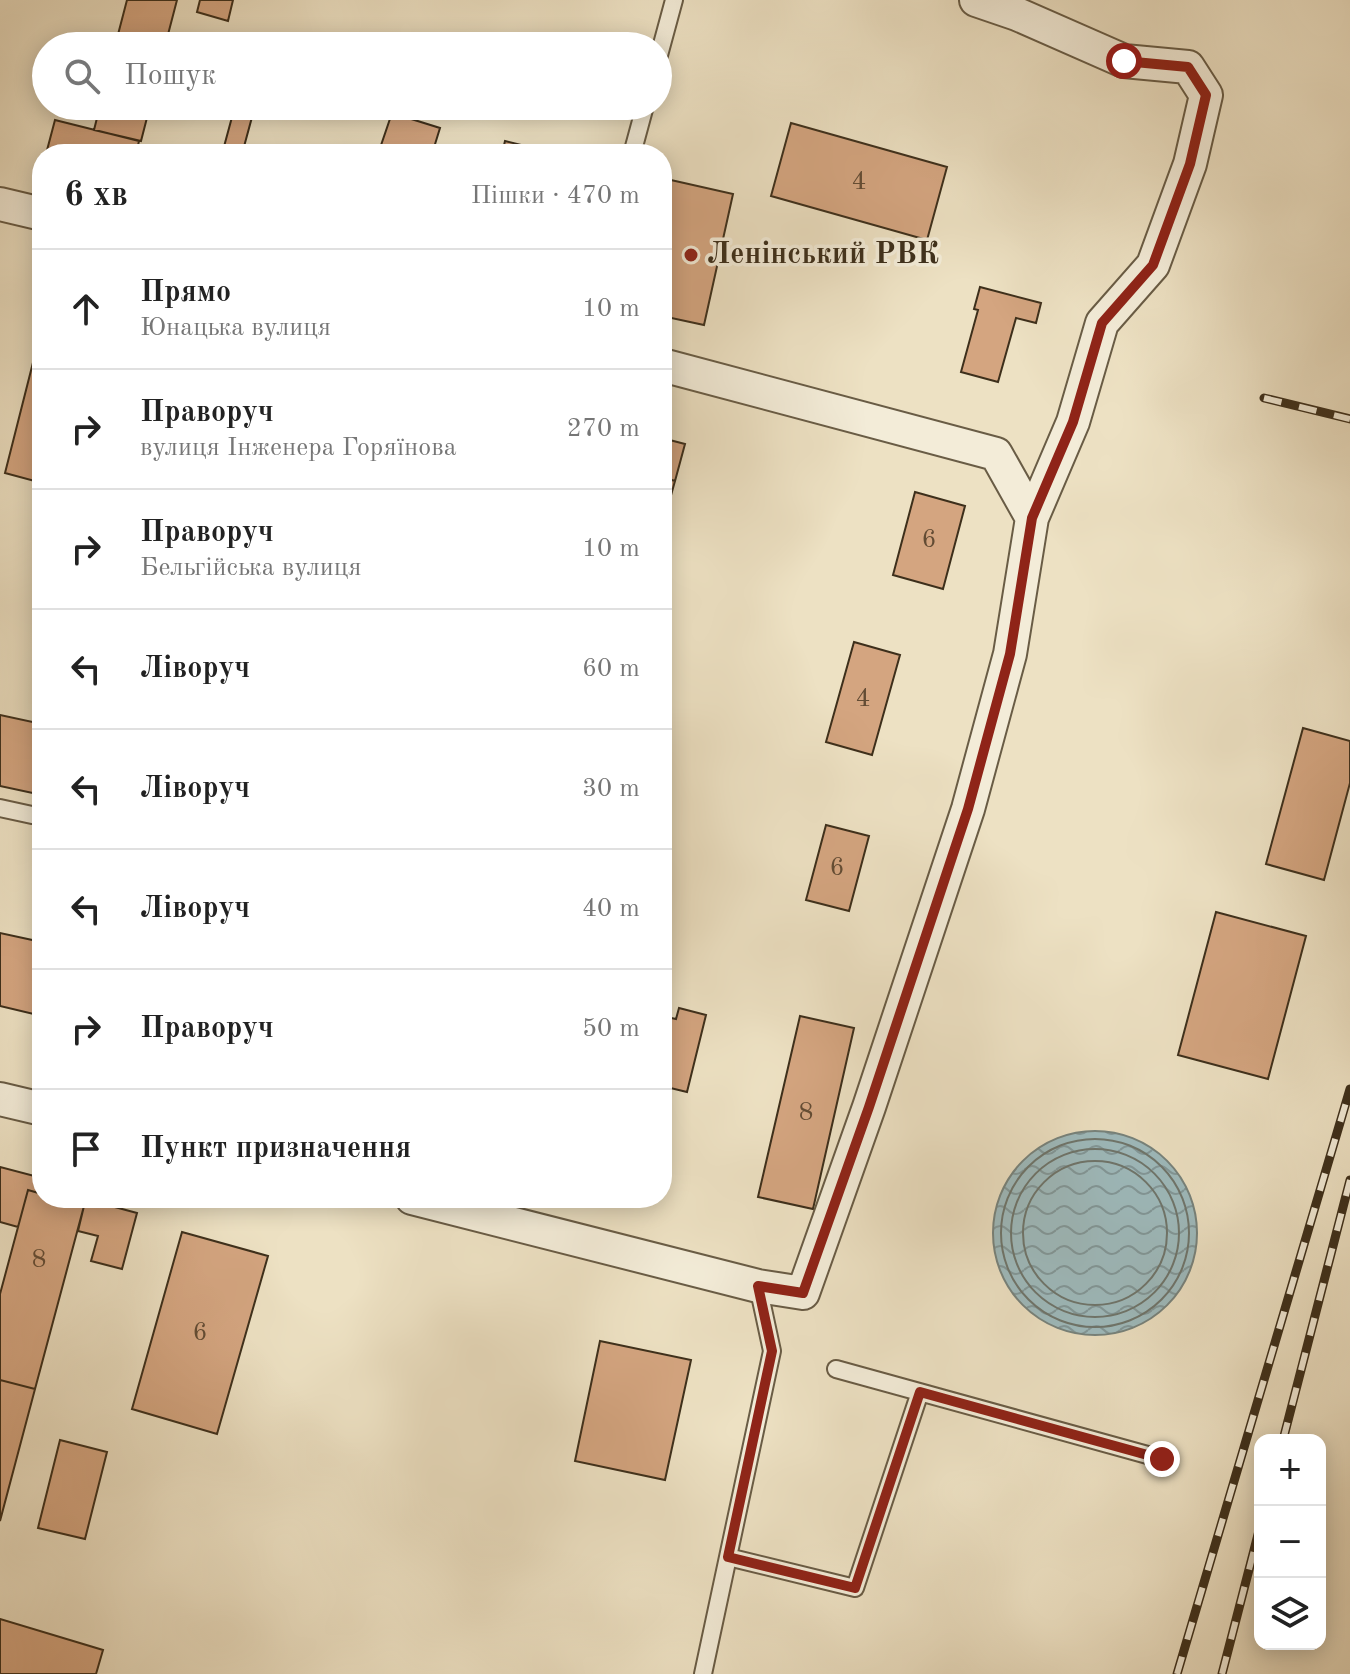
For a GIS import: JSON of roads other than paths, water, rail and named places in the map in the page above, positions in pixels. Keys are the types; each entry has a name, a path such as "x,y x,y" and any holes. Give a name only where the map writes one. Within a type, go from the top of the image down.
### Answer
{"street":[{"path":"451,1208 758,1286 803,1293 869,1107 968,809 1010,654 1032,518 1073,422 1102,323 1153,265 1190,164 1206,95 1188,67 1124,61 1017,14 976,0"},
{"path":"0,204 32,212"},
{"path":"672,368 996,454 1032,518"},
{"path":"0,1099 32,1107"}],"lane":[{"path":"665,32 674,0"},
{"path":"635,144 641,120"},
{"path":"0,808 32,815"},
{"path":"703,1674 772,1351 758,1286"},
{"path":"836,1369 1162,1459"},
{"path":"728,1557 855,1588 920,1392"}],"water":[{"path":"1095,1131 1134,1138 1167,1161 1190,1194 1197,1233 1190,1272 1167,1305 1134,1328 1095,1335 1056,1328 1023,1305 1000,1272 993,1233 1000,1194 1023,1161 1056,1138"}],"railway":[{"path":"1264,398 1350,419"},
{"path":"1177,1674 1350,1089"},
{"path":"1285,1434 1350,1180"},
{"path":"1222,1674 1254,1550"}],"place":[{"name":"Ленінський РВК","path":"691,255"}]}
